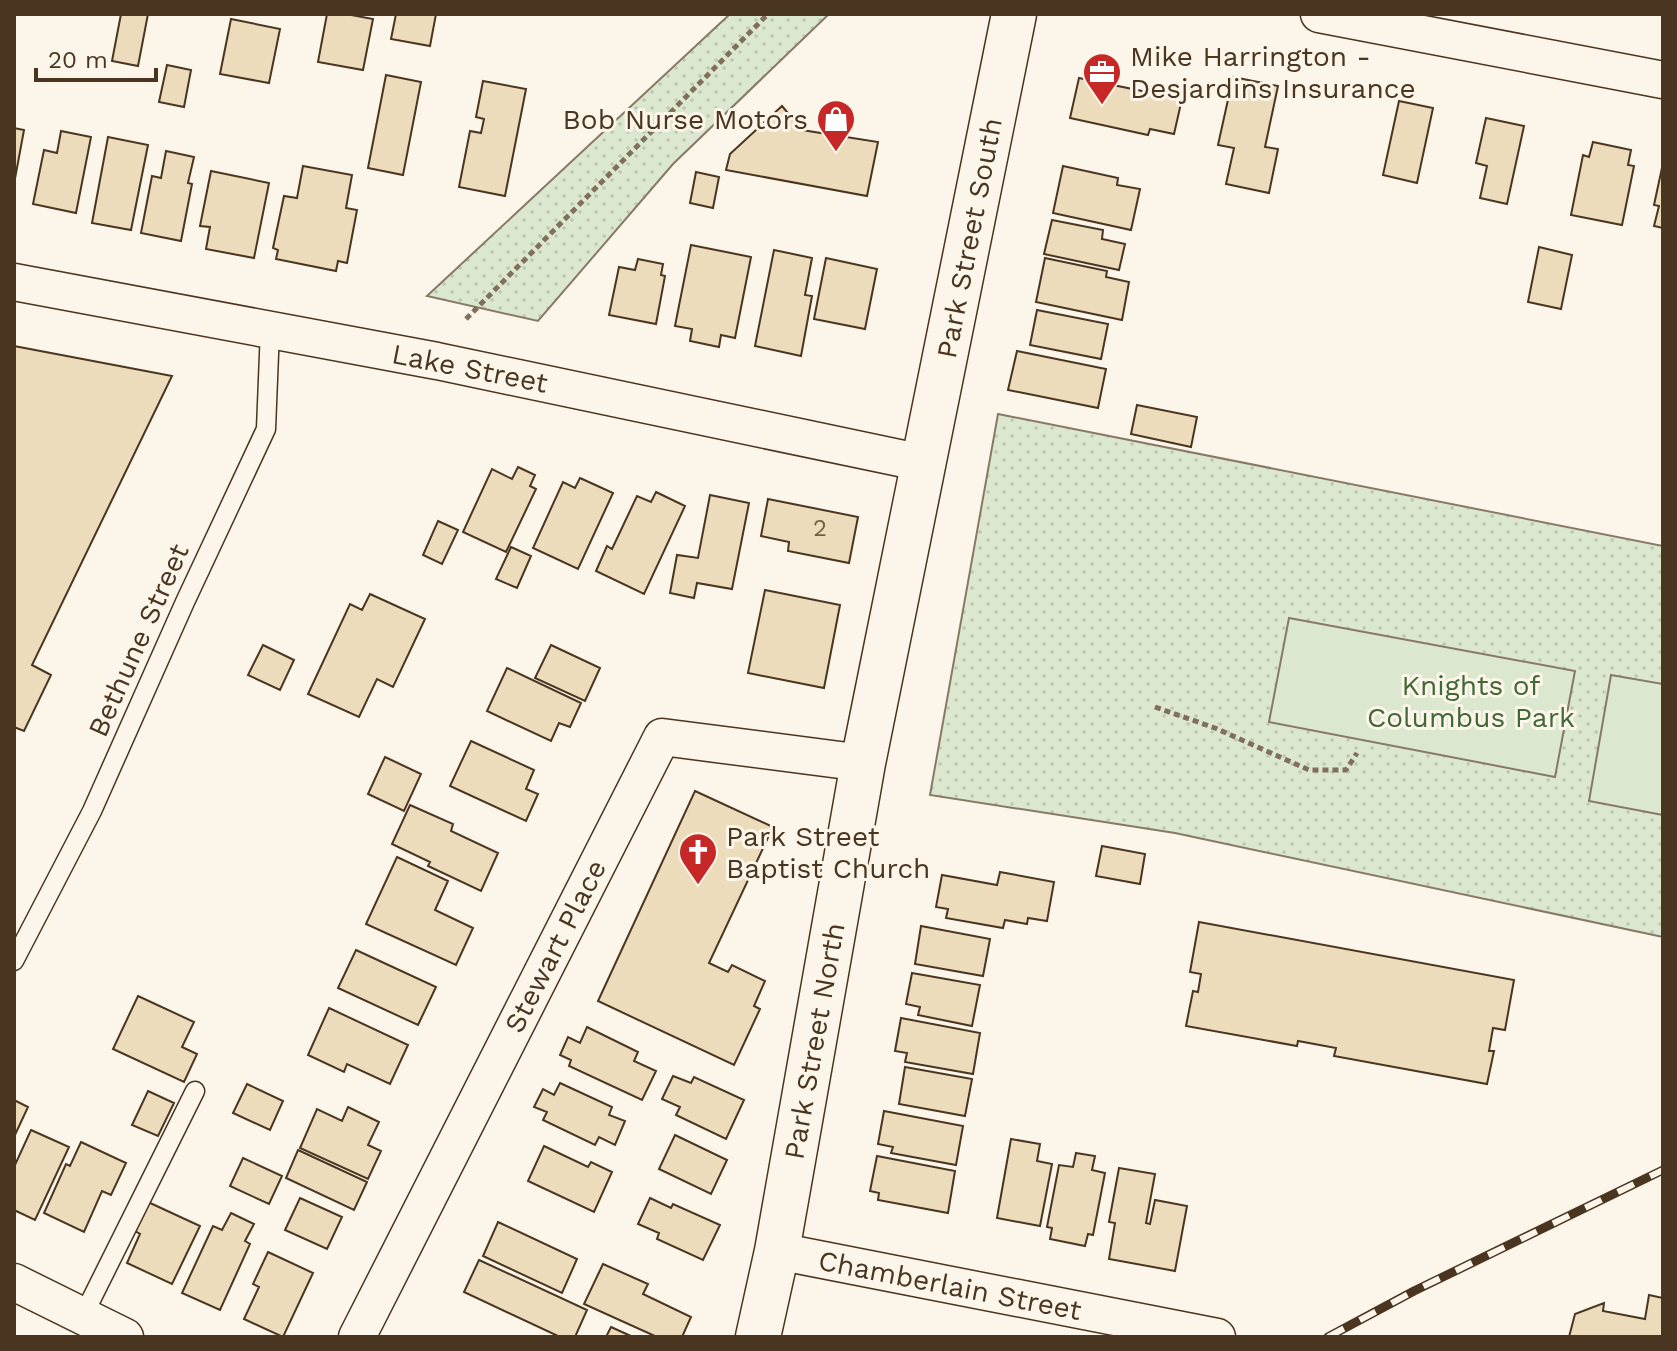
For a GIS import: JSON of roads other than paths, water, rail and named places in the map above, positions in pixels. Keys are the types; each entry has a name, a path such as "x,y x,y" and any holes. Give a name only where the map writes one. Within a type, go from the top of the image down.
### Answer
{"main road":[{"name":"Park Street South","path":"923,463 1014,14"},
{"name":"Park Street North","path":"758,1337 777,1251 863,763 923,463"}],"street":[{"path":"1319,14 1663,80"},
{"name":"Lake Street","path":"14,282 437,361 923,463"},
{"name":"Stewart Place","path":"357,1337 662,737 863,763"},
{"name":"Chamberlain Street","path":"777,1251 1217,1337"},
{"path":"14,1282 125,1337"}],"lane":[{"name":"Bethune Street","path":"14,961 92,811 266,429 270,329"},
{"path":"83,1316 195,1091"}],"railway":[{"path":"1328,1337 1414,1291 1663,1170"}],"place":[{"name":"Mike Harrington - Desjardins Insurance","path":"1102,106"},
{"name":"Bob Nurse Motors","path":"836,153"},
{"name":"Park Street Baptist Church","path":"698,886"}],"park label":[{"name":"Knights of Columbus Park","path":"1471,701"}]}
